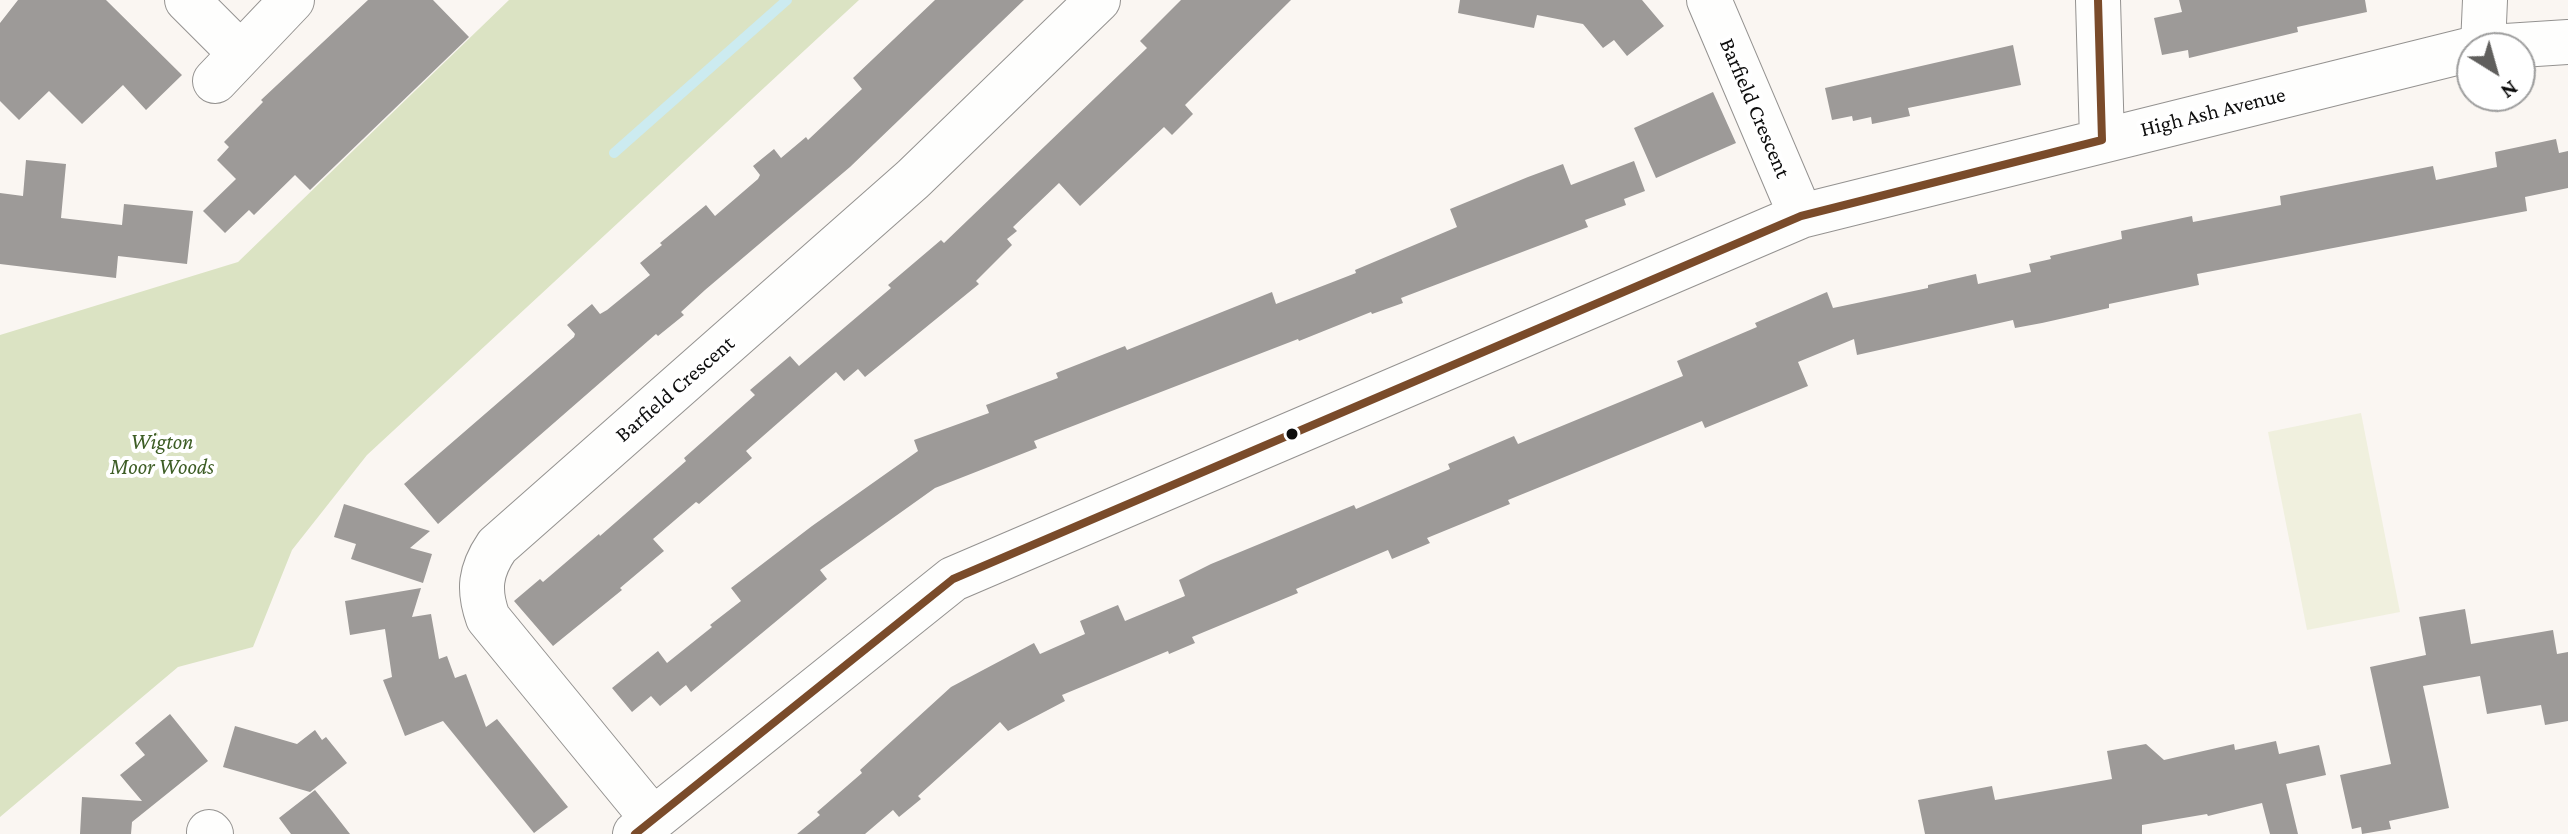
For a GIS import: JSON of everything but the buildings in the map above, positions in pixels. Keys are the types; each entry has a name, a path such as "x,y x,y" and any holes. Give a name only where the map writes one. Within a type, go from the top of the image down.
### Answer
{"street":[{"path":"187,0 227,67 292,0"},
{"name":"Barfield Crescent","path":"644,827 488,618 481,600 480,581 486,562 497,546 913,179 1098,0"},
{"name":"Barfield Crescent","path":"1709,0 1801,216"},
{"path":"2098,0 2102,140"},
{"path":"2480,32 2485,0"},
{"name":"High Ash Avenue","path":"2536,44 2568,42"},
{"name":"High Ash Avenue","path":"644,827 953,579 1801,216 2456,53"}],"green space":[{"name":"Wigton Moor Woods","path":"509,0 859,0 367,455 292,550 253,647 178,667 0,817 0,335 238,262"},
{"path":"2361,413 2400,612 2307,630 2268,432"}],"waterway":[{"path":"614,153 787,0"}],"transit line":[{"path":"635,834 953,579 1801,216 2102,140 2098,0"}]}
